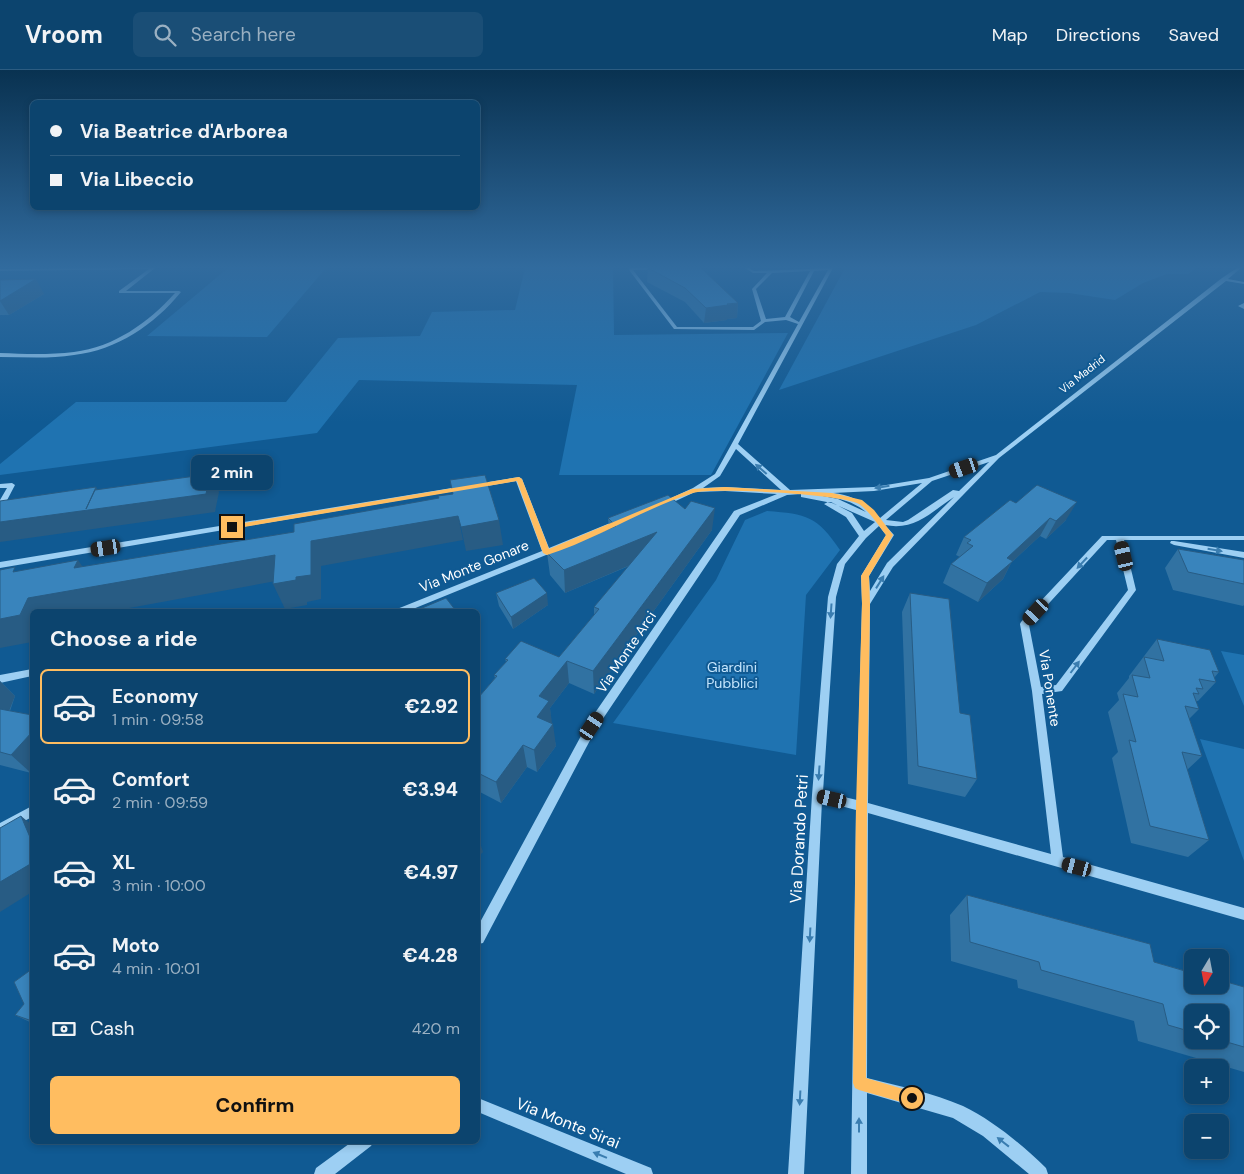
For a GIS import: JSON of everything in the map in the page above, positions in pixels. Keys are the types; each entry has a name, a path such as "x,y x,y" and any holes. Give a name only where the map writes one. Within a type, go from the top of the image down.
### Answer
{"street":[{"path":"0,355 74,354 117,343 150,320"},
{"path":"669,320 676,328 754,329 764,321 775,320"},
{"path":"791,320 801,324"},
{"path":"657,506 694,490 718,475 803,320"},
{"name":"Via Madrid","path":"930,480 998,456 1172,320"},
{"path":"735,446 787,492 832,506 849,515 863,536"},
{"path":"866,604 890,566 998,456"},
{"path":"0,566 519,479 547,553"},
{"path":"694,490 725,489 787,492 874,489 930,480"},
{"name":"Via Dorando Petri","path":"796,1174 817,795 832,597 841,564 863,536 930,480"},
{"path":"879,522 910,524 970,484"},
{"path":"0,486 12,485 0,506"},
{"path":"787,492 833,500 857,509 879,522 890,535 865,576 859,1174"},
{"name":"Via Monte Arci","path":"480,934 592,726 737,512 787,492"},
{"name":"Via Monte Gonare","path":"405,609 630,518"},
{"name":"Via Ponente","path":"1058,862 1037,691 1024,624 1106,538 1244,538"},
{"path":"1037,691 1059,688 1132,590 1120,539"},
{"path":"1151,539 1244,555"},
{"path":"0,679 30,673"},
{"path":"817,795 1244,914"},
{"path":"0,829 30,812"},
{"path":"859,1083 958,1112 998,1137 1031,1164 1040,1174"},
{"name":"Via Monte Sirai","path":"480,1106 645,1174"},
{"path":"322,1174 362,1144"}],"green space":[{"path":"167,320 282,320 267,337 147,336"},
{"path":"428,320 614,320 614,335 788,333 711,475 559,475 577,385 359,380 317,433 0,475 0,464 76,402 286,402 338,338 420,336"},
{"path":"817,320 987,320 976,325 779,390"},
{"name":"Giardini Pubblici","path":"767,511 792,514 810,519 825,530 840,550 806,595 796,755 613,723 716,580 745,520"},
{"path":"1221,651 1244,655 1244,706"},
{"path":"1200,739 1244,749 1244,861"}],"building":[{"path":"210,474 206,494 0,522 0,501 96,487 86,509 95,490"},
{"path":"485,475 499,520 461,527 458,516 311,541 311,575 296,577 296,580 273,584 275,555 28,598 20,615 0,619 0,570 15,567 13,572 78,560 74,568 294,532 294,524 453,494 450,480"},
{"path":"1037,485 1077,502 1056,521 1050,518 1007,558 1013,561 987,583 951,564 973,546 967,543 971,540 964,537 1010,500 1016,503"},
{"path":"668,495 685,509 691,501 715,508 593,671 567,661 539,696 549,701 537,717 553,724 534,750 523,745 496,782 480,774 480,696 497,676 494,675 508,660 505,659 521,641 559,657 599,609 594,607 657,532 564,570 547,553 616,526 608,518"},
{"path":"1178,549 1244,560 1244,584 1188,572"},
{"path":"534,578 547,593 511,617 496,593"},
{"path":"910,593 949,599 960,713 970,715 977,779 918,766"},
{"path":"446,598 454,609 420,609"},
{"path":"1157,639 1210,650 1219,672 1212,671 1216,682 1199,679 1203,689 1196,688 1199,694 1193,693 1199,709 1185,706 1202,756 1182,752 1209,840 1150,826 1129,740 1136,742 1123,694 1138,697 1132,675 1150,678 1144,657 1164,661"},
{"path":"0,709 30,715 30,734 11,755 0,752"},
{"path":"21,816 30,837 30,864 0,882 0,828"},
{"path":"967,895 1150,944 1154,962 1184,971 1184,994 1229,994 1229,983 1244,987 1244,1047 1229,1043 1229,1004 1184,1004 1184,1030 1168,1025 1163,1004 1041,970 1039,962 970,942"},
{"path":"30,970 30,1020 15,1015 24,1004 14,982"}],"route":[{"path":"232,527 519,479 547,553 694,490 725,489 832,494 860,502 871,511 890,535 865,576 859,1083 912,1098"}]}
